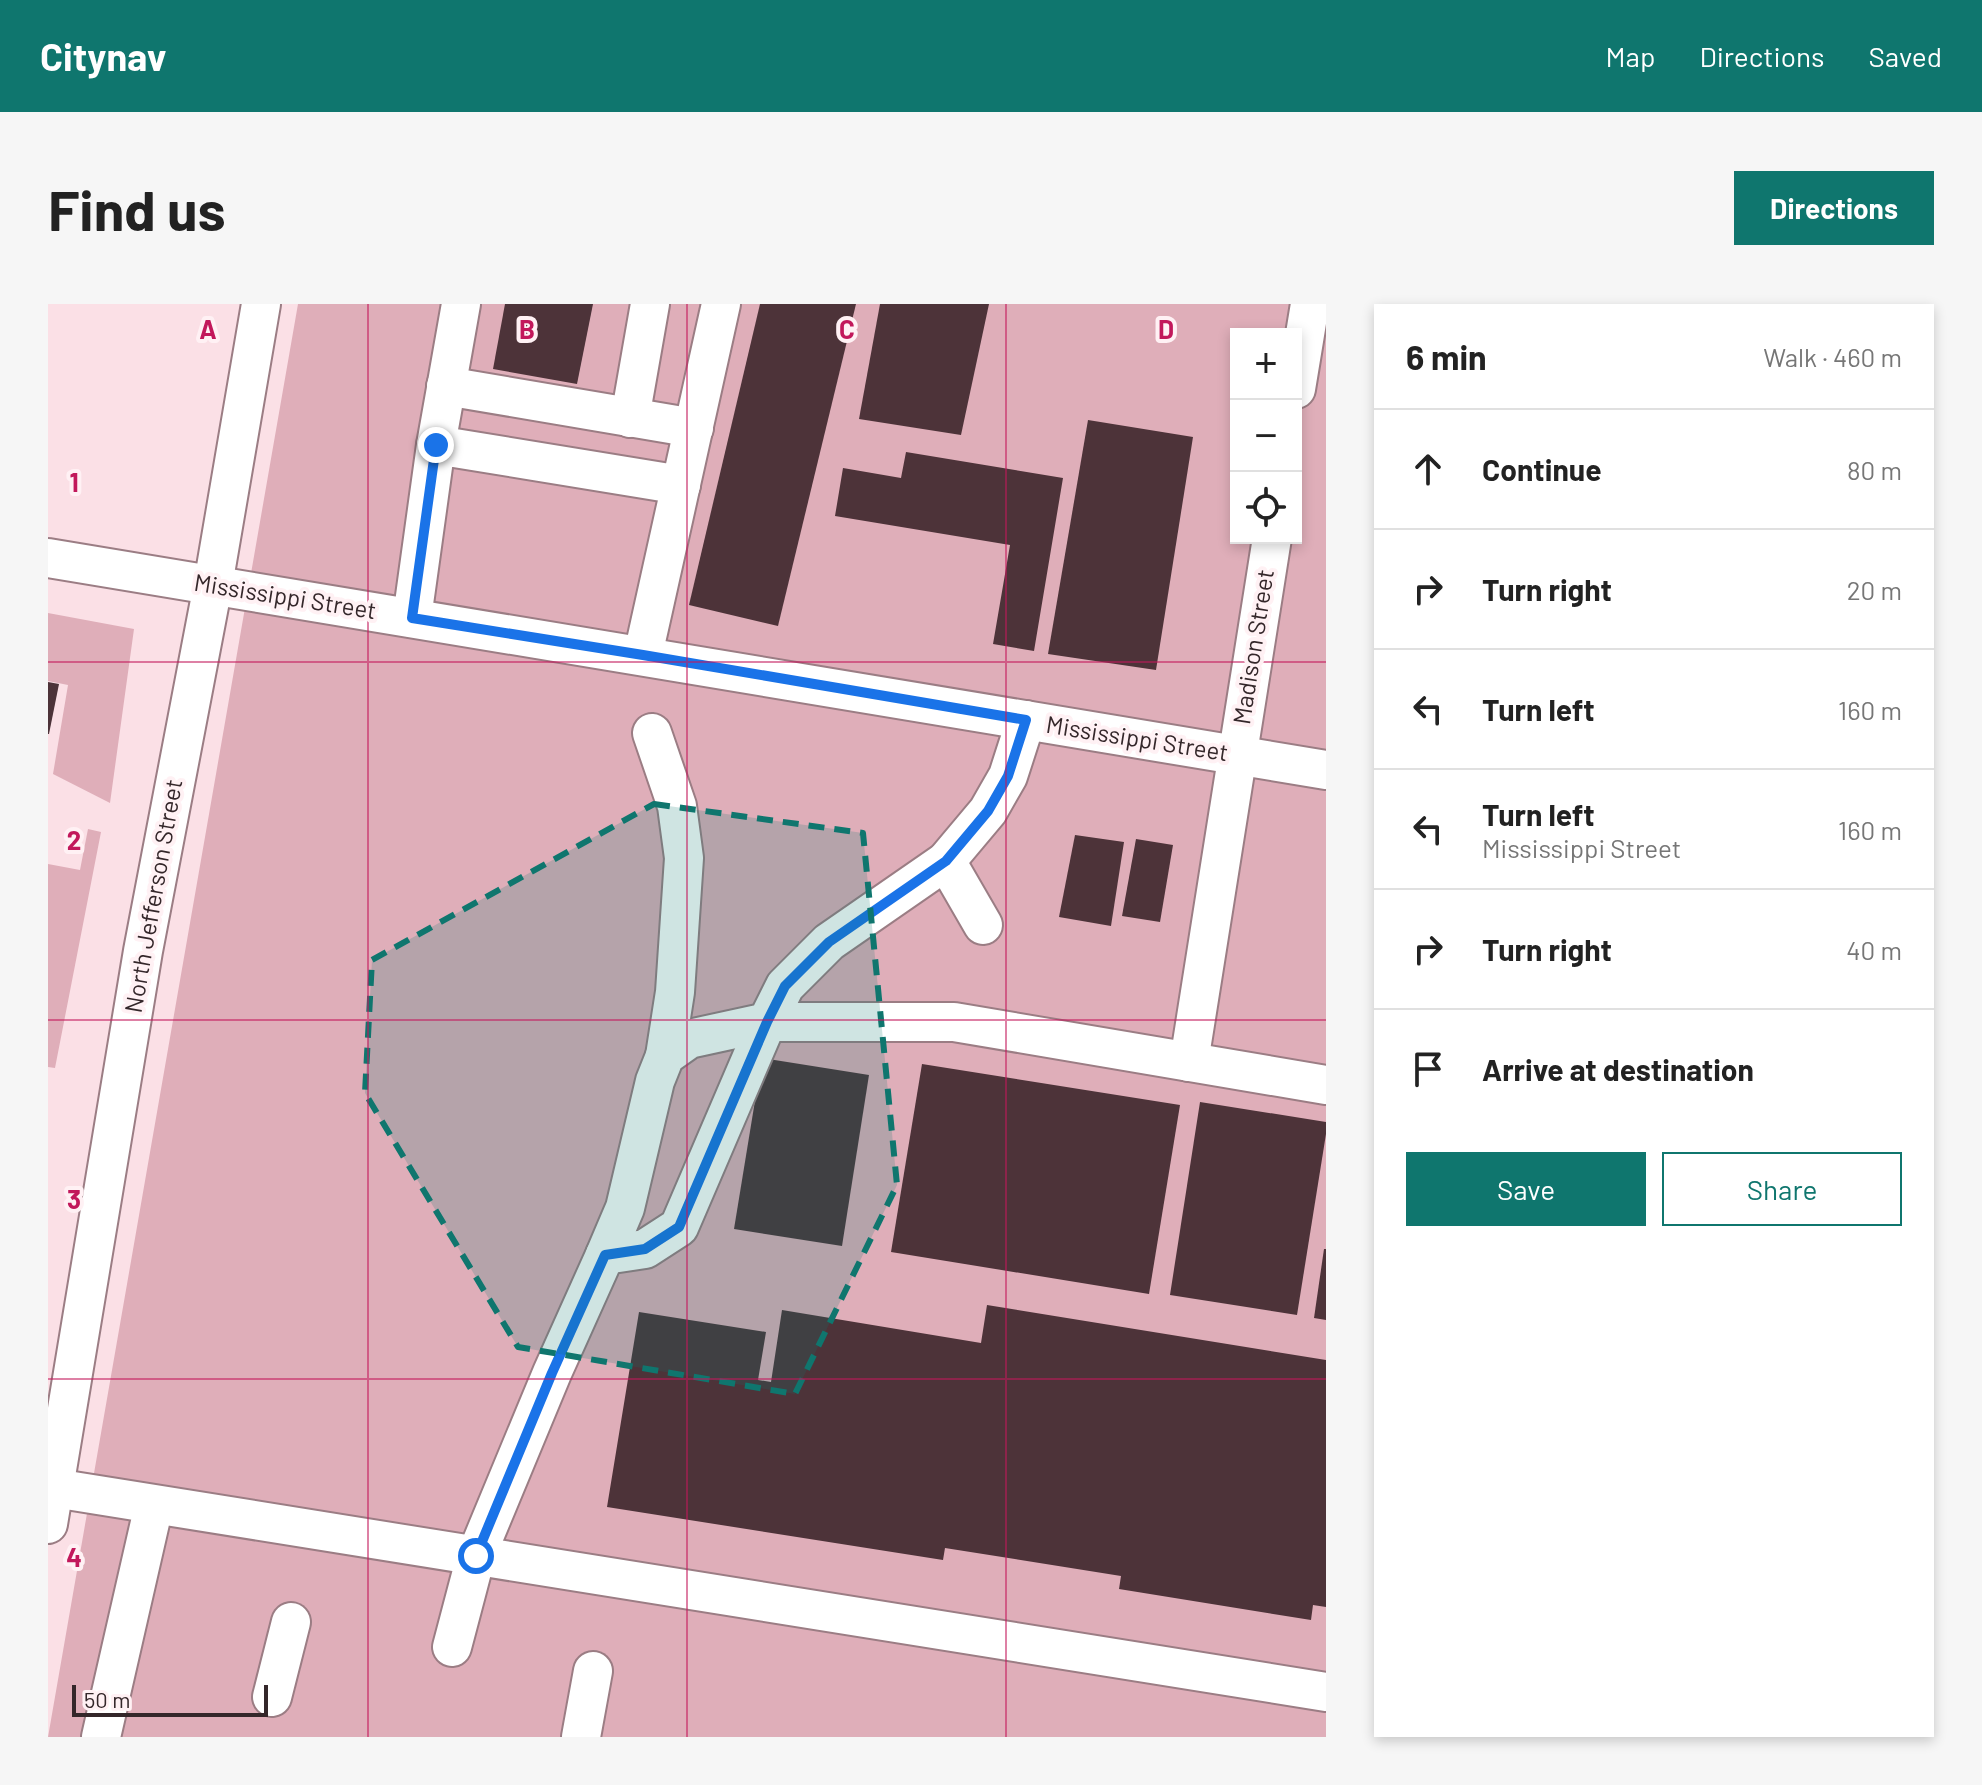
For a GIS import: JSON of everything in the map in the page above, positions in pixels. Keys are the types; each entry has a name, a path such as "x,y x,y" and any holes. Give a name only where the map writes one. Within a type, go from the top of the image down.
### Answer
{"street":[{"name":"North Jefferson Street","path":"50,1500 143,951 213,585 261,304"},
{"path":"412,618 436,445 461,304"},
{"path":"630,418 650,304"},
{"path":"643,655 721,304"},
{"path":"1302,353 1310,304"},
{"path":"446,386 694,428"},
{"path":"436,445 681,485"},
{"name":"Madison Street","path":"1189,1062 1271,544"},
{"name":"Mississippi Street","path":"48,558 1326,770"},
{"path":"605,1255 645,1249 679,1227 785,986 829,942 946,861 988,811 1008,776 1026,720"},
{"path":"452,1647 476,1556 625,1208 655,1081 665,1056 675,992 684,858 677,806 652,733"},
{"path":"946,861 983,925"},
{"path":"665,1056 689,1039 767,1022 954,1022 1326,1085"},
{"path":"50,1500 154,1505 1326,1692"},
{"path":"101,1737 154,1505"},
{"path":"272,1697 291,1622"},
{"path":"581,1737 593,1671"}],"highlighted area":[{"path":"654,804 863,833 897,1185 795,1394 518,1347 365,1093 372,960"}],"shaded area":[{"path":"298,304 1326,304 1326,1737 48,1737"},
{"path":"48,613 134,629 110,803 53,774 68,685 48,681"},
{"path":"88,829 101,832 55,1068 48,1067 48,864 80,870"}],"building":[{"path":"505,304 593,304 577,384 493,369"},
{"path":"760,304 856,304 778,626 689,605"},
{"path":"880,304 989,304 961,435 859,419"},
{"path":"1088,420 1193,437 1156,670 1048,654"},
{"path":"906,452 1063,478 1034,651 993,644 1010,545 835,516 843,468 901,478"},
{"path":"48,682 59,684 49,734 48,734"},
{"path":"1075,835 1124,842 1111,926 1059,917"},
{"path":"1136,839 1173,845 1160,922 1122,916"},
{"path":"762,1058 869,1075 842,1246 734,1229"},
{"path":"922,1064 1180,1105 1149,1294 891,1252"},
{"path":"1200,1102 1326,1122 1297,1315 1170,1295"},
{"path":"1326,1249 1326,1320 1314,1318"},
{"path":"987,1305 1326,1360 1326,1607 1313,1605 1311,1620 1119,1589 1121,1576 945,1548 943,1560 607,1507 639,1312 766,1332 758,1380 771,1382 782,1310 981,1343"}],"route":[{"path":"436,445 412,618 1026,720 1008,776 988,811 946,861 829,942 785,986 679,1227 645,1249 605,1255 476,1556"}]}
